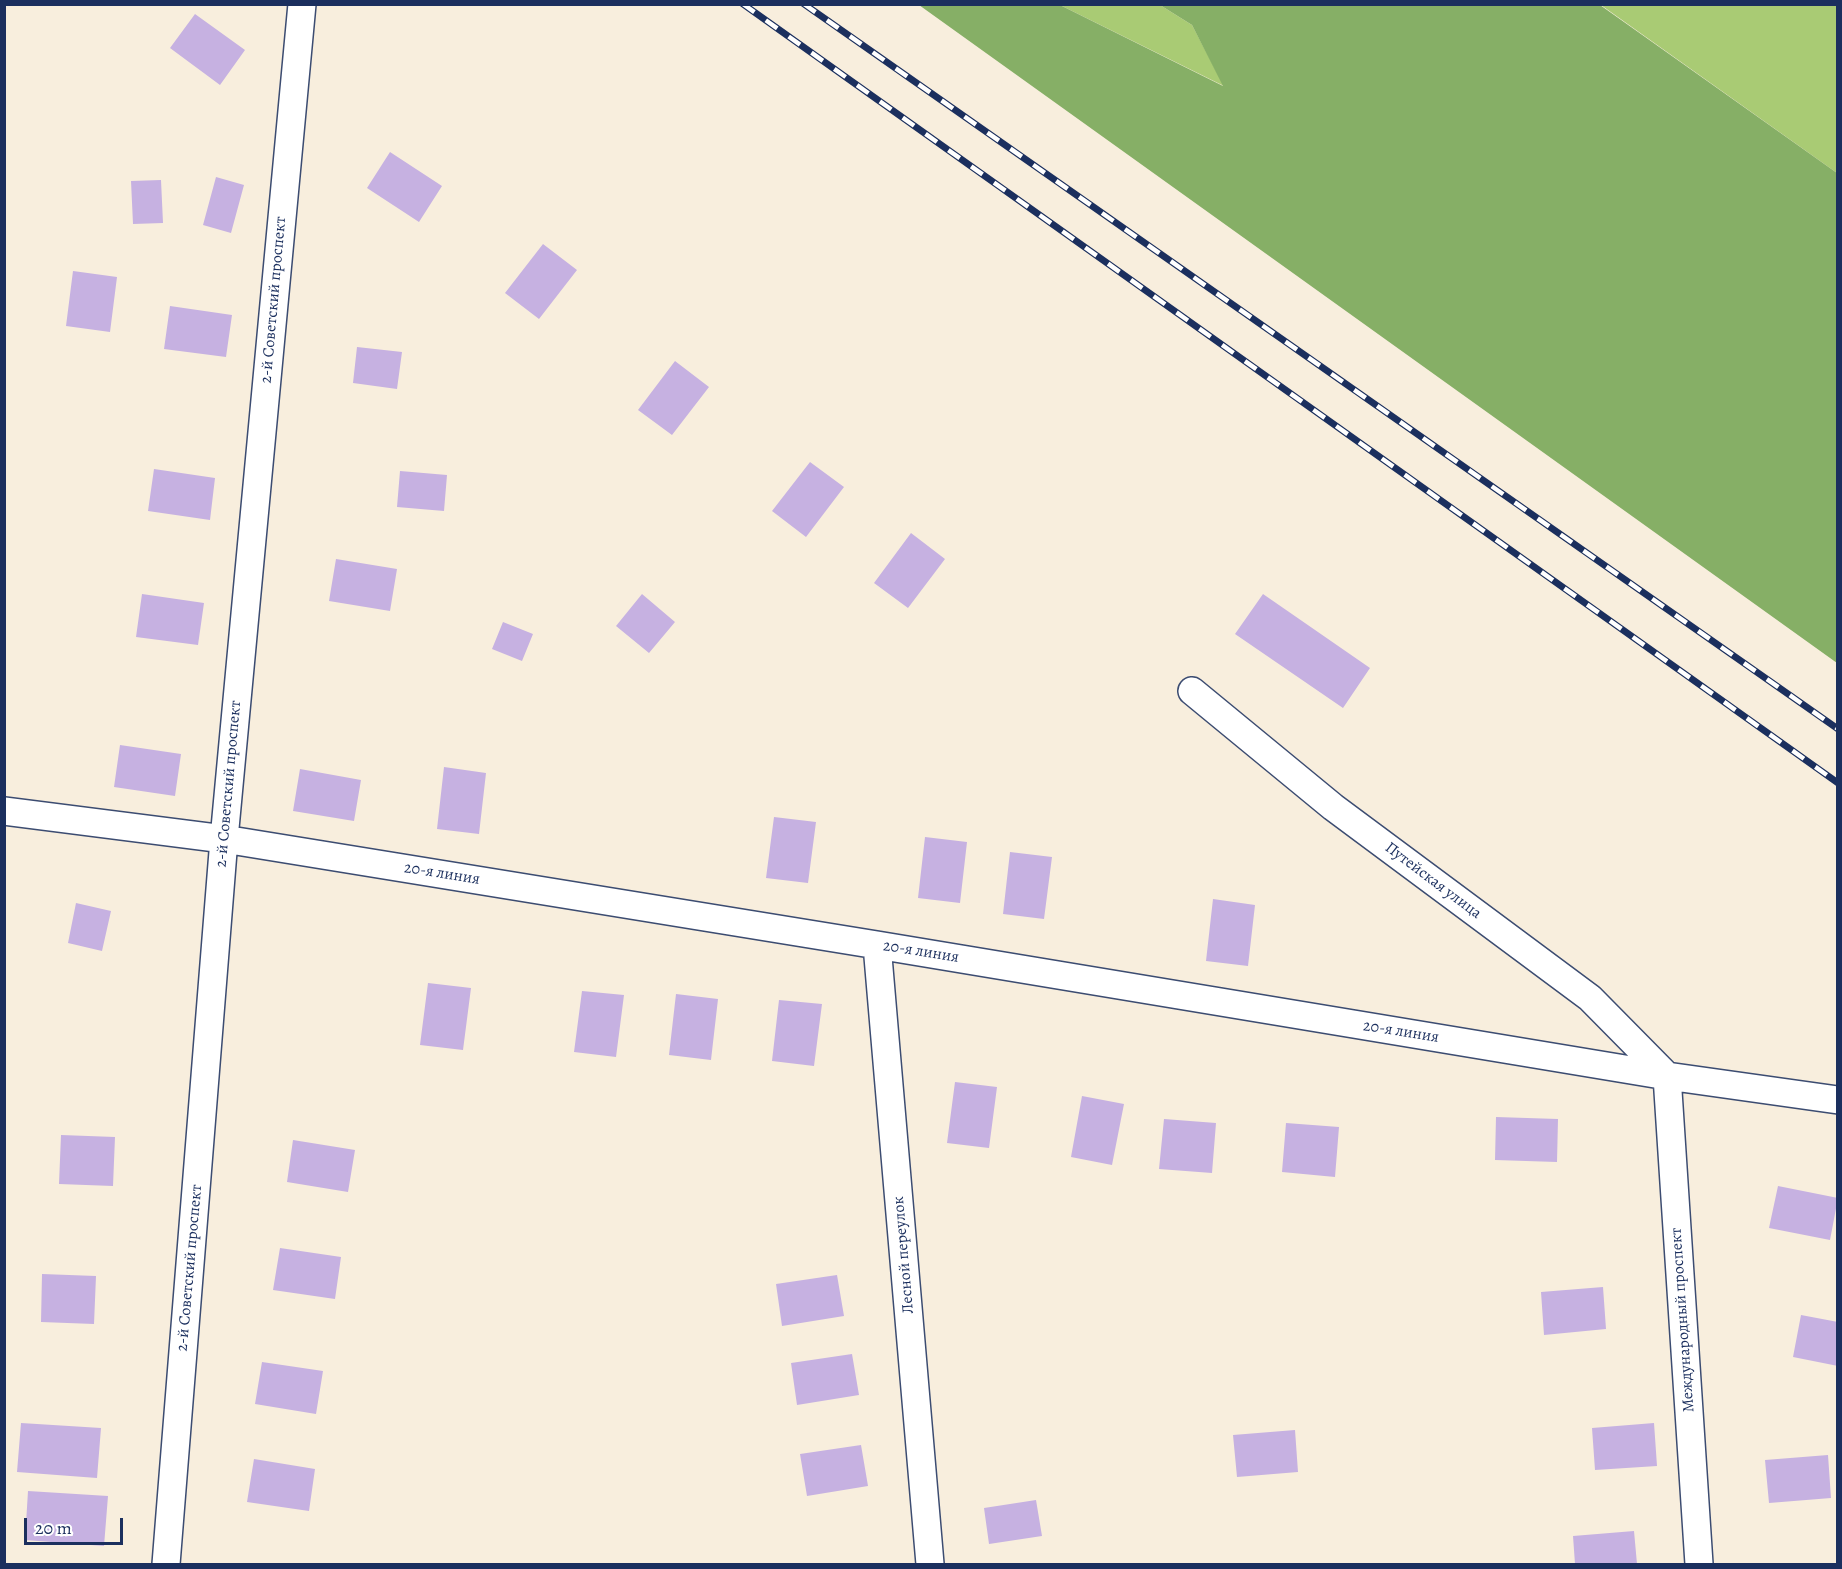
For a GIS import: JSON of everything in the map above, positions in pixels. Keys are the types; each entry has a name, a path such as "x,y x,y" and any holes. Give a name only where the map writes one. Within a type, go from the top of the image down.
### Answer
{"street":[{"name":"2-й Советский проспект","path":"166,1564 224,839 302,4"},
{"name":"Путейская улица","path":"1192,691 1333,807 1590,998 1668,1076"},
{"name":"20-я линия","path":"4,811 224,839 1668,1076 1838,1100"},
{"name":"Лесной переулок","path":"877,945 930,1564"},
{"name":"Международный проспект","path":"1668,1076 1699,1564"}],"green space":[{"path":"919,5 1060,5 1223,86 1192,25 1160,5 1600,5 1837,173 1837,663"},
{"path":"1060,5 1160,5 1192,25 1224,86"},
{"path":"1601,5 1837,5 1837,173"}],"building":[{"path":"195,14 245,50 220,85 170,48"},
{"path":"390,152 442,186 419,222 367,188"},
{"path":"216,177 244,185 231,233 203,225"},
{"path":"161,180 163,223 133,224 131,181"},
{"path":"543,244 577,270 539,319 505,293"},
{"path":"73,271 117,277 110,332 66,326"},
{"path":"170,306 232,315 226,357 164,349"},
{"path":"357,347 402,352 397,389 353,383"},
{"path":"675,361 709,387 672,435 638,410"},
{"path":"810,462 844,487 806,537 772,511"},
{"path":"154,469 215,478 210,520 148,511"},
{"path":"400,471 447,475 444,511 397,507"},
{"path":"911,533 945,559 908,608 874,583"},
{"path":"336,559 397,569 390,611 329,601"},
{"path":"142,594 204,603 198,645 136,637"},
{"path":"642,594 675,622 649,653 616,626"},
{"path":"1263,594 1370,668 1343,708 1235,634"},
{"path":"503,622 533,634 522,661 492,649"},
{"path":"120,745 181,754 175,796 114,787"},
{"path":"444,767 486,773 479,834 437,829"},
{"path":"300,769 361,780 354,821 293,811"},
{"path":"774,817 816,822 808,883 766,878"},
{"path":"925,837 967,842 960,903 918,898"},
{"path":"1010,852 1052,857 1044,919 1003,914"},
{"path":"1213,899 1255,905 1248,966 1206,961"},
{"path":"76,903 111,911 102,951 68,943"},
{"path":"428,983 471,988 463,1050 420,1045"},
{"path":"582,991 624,995 616,1057 574,1052"},
{"path":"676,994 718,999 711,1060 669,1055"},
{"path":"779,1000 822,1004 814,1066 772,1061"},
{"path":"955,1082 997,1087 989,1148 947,1143"},
{"path":"1082,1096 1124,1104 1112,1165 1071,1157"},
{"path":"1496,1117 1558,1119 1557,1162 1495,1160"},
{"path":"1164,1119 1216,1123 1212,1173 1159,1169"},
{"path":"1286,1123 1339,1127 1335,1177 1282,1172"},
{"path":"61,1135 115,1137 113,1186 59,1184"},
{"path":"293,1140 355,1150 348,1192 287,1182"},
{"path":"1778,1186 1838,1198 1830,1240 1769,1228"},
{"path":"280,1248 341,1257 335,1299 273,1290"},
{"path":"42,1274 96,1276 94,1324 41,1322"},
{"path":"837,1275 844,1316 782,1326 776,1284"},
{"path":"1603,1287 1606,1329 1544,1335 1541,1292"},
{"path":"1801,1315 1838,1322 1838,1366 1793,1357"},
{"path":"852,1354 859,1395 797,1405 791,1363"},
{"path":"262,1362 323,1371 316,1414 255,1404"},
{"path":"21,1423 101,1428 97,1478 17,1472"},
{"path":"1654,1423 1657,1466 1595,1470 1592,1428"},
{"path":"1295,1430 1298,1472 1237,1477 1233,1435"},
{"path":"861,1445 868,1486 807,1496 800,1454"},
{"path":"1828,1455 1831,1498 1769,1503 1765,1460"},
{"path":"254,1459 315,1469 309,1511 247,1502"},
{"path":"28,1491 108,1496 104,1546 25,1540"},
{"path":"1036,1500 1042,1536 989,1544 984,1508"},
{"path":"1634,1531 1637,1564 1575,1564 1573,1536"}],"railway":[{"path":"743,4 1838,783"},
{"path":"804,4 1838,729"}]}
